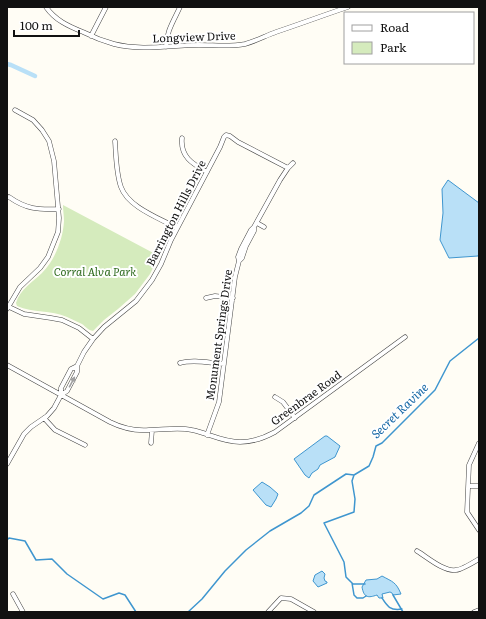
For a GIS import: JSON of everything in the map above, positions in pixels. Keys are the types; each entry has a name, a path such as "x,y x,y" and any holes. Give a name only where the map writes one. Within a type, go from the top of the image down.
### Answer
{"street":[{"name":"Longview Drive","path":"46,7 63,23 91,36 106,42 138,48 200,45 230,46 245,44 348,7"},
{"path":"91,36 106,7"},
{"path":"166,47 168,31 180,7"},
{"path":"15,110 33,120 49,141 53,153 60,218 58,232 48,257 40,268 20,287 7,307 24,314 62,320 78,328 93,339"},
{"name":"Barrington Hills Drive","path":"7,464 24,434 54,408 61,395 67,391 77,372 76,366 93,339 104,327 136,301 147,288 224,138 226,136 230,136 238,142 288,168"},
{"path":"182,138 182,147 187,158 207,172"},
{"path":"115,141 119,181 122,190 135,206 177,228"},
{"name":"Monument Springs Drive","path":"207,435 219,402 236,272 239,261 238,257 251,230 280,180 292,163"},
{"path":"9,196 22,205 33,208 42,210 59,208"},
{"path":"255,225 264,227"},
{"path":"206,298 215,296 233,298"},
{"name":"Greenbrae Road","path":"7,365 118,426 134,430 174,428 186,429 199,431 228,441 239,442 251,441 270,435 405,337"},
{"path":"180,363 197,361 224,364"},
{"path":"275,397 283,402 295,418"},
{"path":"44,418 55,430 85,445"},
{"path":"152,430 152,443"},
{"path":"479,443 469,465 466,512 479,530"},
{"path":"468,486 479,486"},
{"path":"418,551 428,559 446,569 456,570 479,559"},
{"path":"13,594 23,612"},
{"path":"268,612 281,598 291,599 314,612"},
{"path":"474,612 479,610"}],"green space":[{"name":"Corral Alva Park","path":"63,205 159,256 150,274 135,294 93,331 67,317 55,313 29,310 17,306 16,303 20,294 27,286 47,268 58,249 64,221"}],"water":[{"path":"448,180 479,203 478,256 449,258 440,240 443,213 442,189"},
{"path":"325,436 340,446 335,457 320,465 309,478 305,475 294,459"},
{"path":"262,482 278,494 271,507 266,505 253,490"},
{"path":"322,571 325,574 324,578 327,583 318,587 313,581 315,575"},
{"path":"382,576 394,583 401,594 393,595 390,592 382,594 383,598 379,598 377,595 369,597 365,595 362,587 366,580 377,579"}],"waterway":[{"path":"7,64 35,76"},
{"name":"Secret Ravine","path":"188,612 202,599 225,571 246,550 270,531 301,513 309,506 314,495 346,474 354,475 369,466 376,446 382,443 435,390 450,361 479,338"},
{"path":"354,475 352,481 355,499 354,512 324,523 344,562 346,577 353,584 365,584"},
{"name":"Secret Ravine","path":"7,540 9,538 25,541 36,560 52,559 67,574 103,599 119,593 125,595 136,612"},
{"path":"352,583 354,595 357,598 363,598 366,596"},
{"path":"393,595 403,612"},
{"path":"382,598 392,609 402,609"}]}
